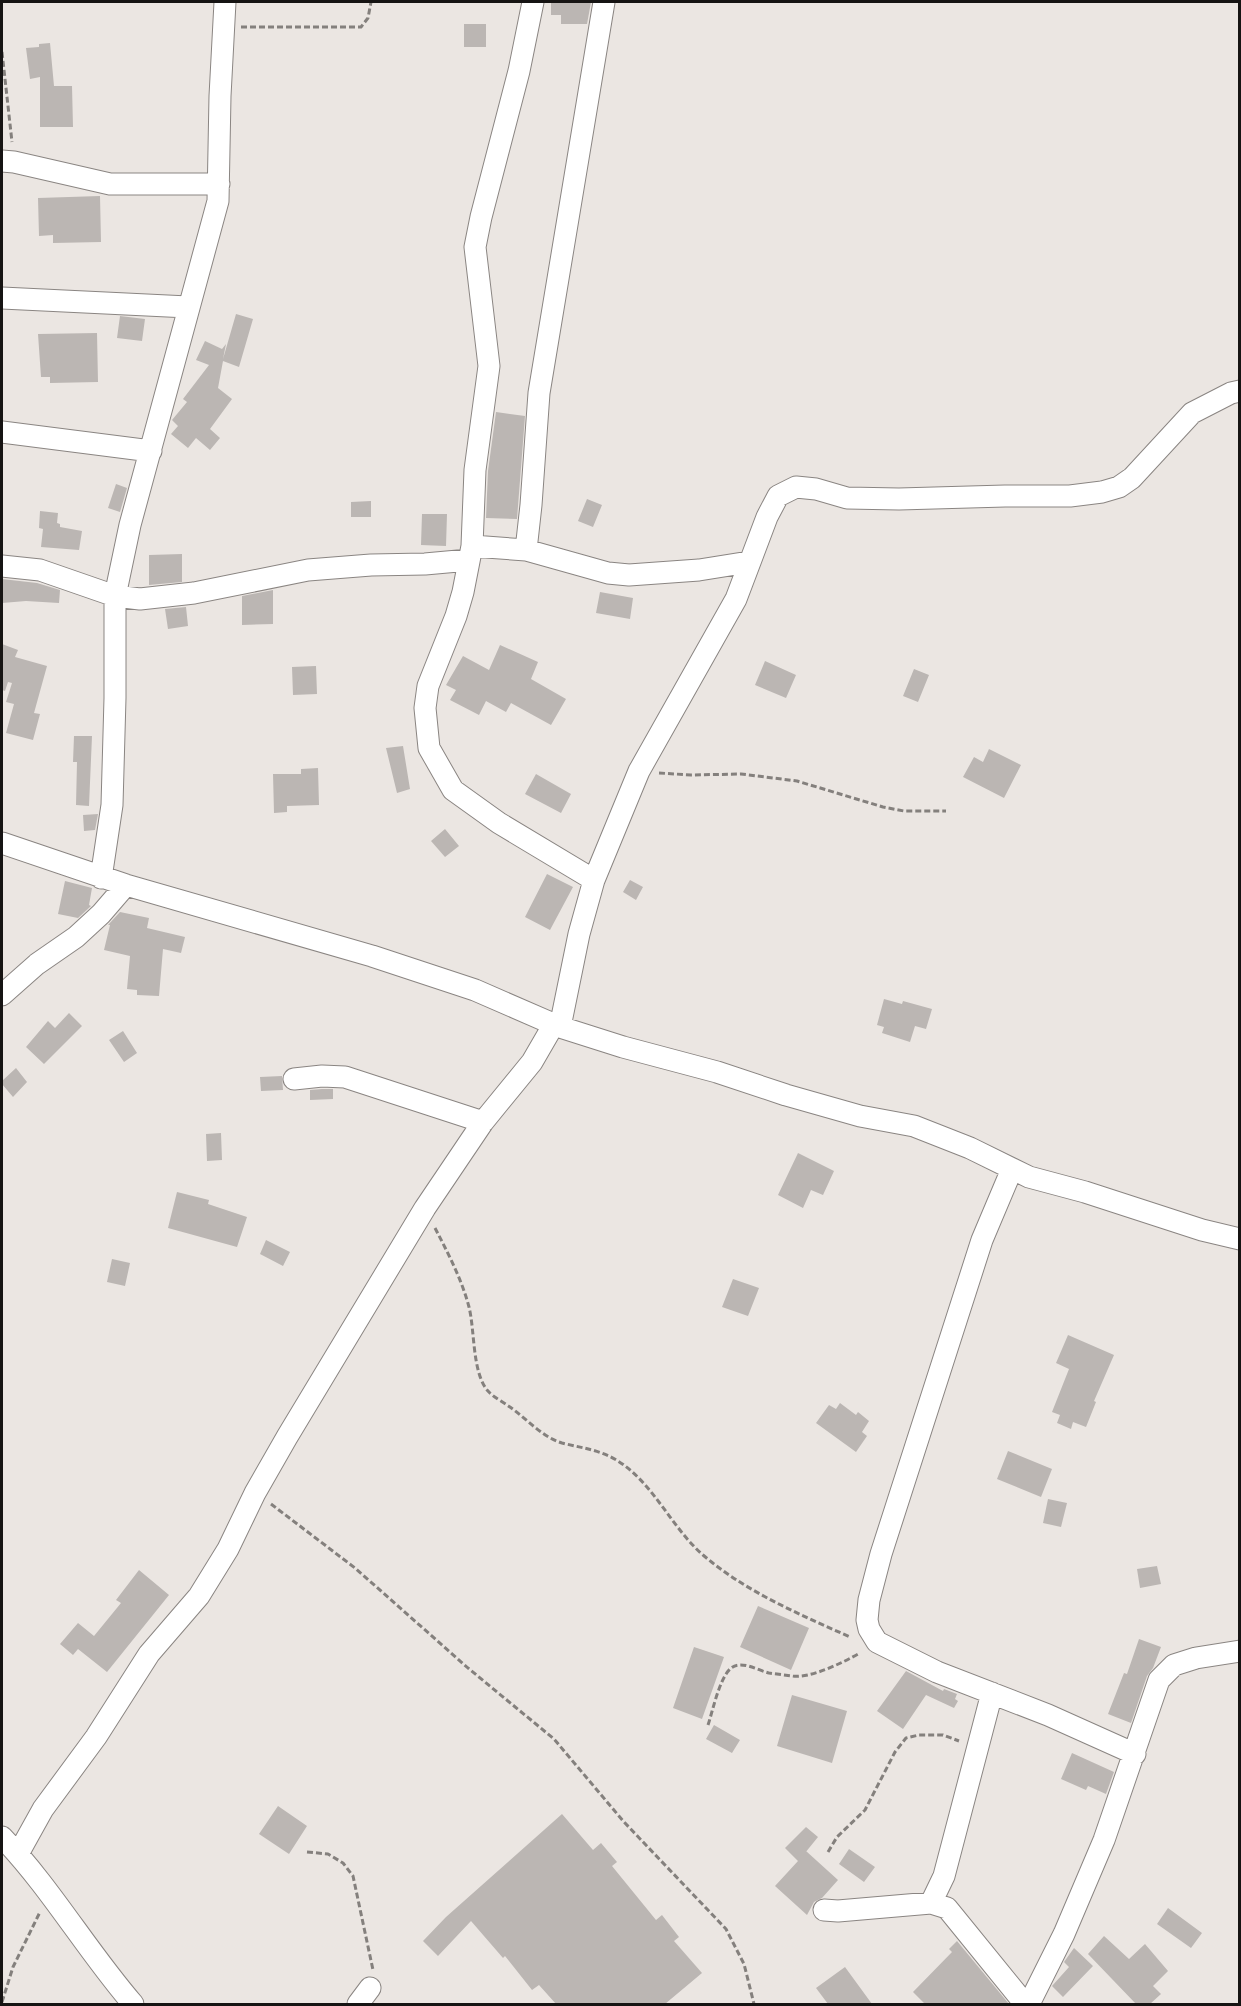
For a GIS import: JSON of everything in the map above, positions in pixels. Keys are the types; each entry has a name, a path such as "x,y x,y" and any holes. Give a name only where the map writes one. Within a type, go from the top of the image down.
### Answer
{"street":[{"path":"101,878 112,805 115,596 130,525 218,201 225,2"},
{"path":"533,2 519,71 475,247 489,366 476,470 470,553 456,616 428,686 425,708 429,748 453,789 500,823 594,880"},
{"path":"526,550 539,393 604,2"},
{"path":"8,161 110,184 219,184"},
{"path":"2,298 188,307"},
{"path":"18,1854 43,1809 96,1737 149,1654 199,1596 228,1549 255,1492 425,1208 483,1122 532,1062 557,1025 594,880 639,771 736,599 767,517 778,496 796,487 816,489 847,498 899,499 1070,496 1102,492 1119,488 1132,478 1192,413 1239,391"},
{"path":"2,432 151,451"},
{"path":"2,566 40,570 115,596 140,599 194,593 308,570 425,564 470,553 526,550 608,573 629,575 699,570 749,562"},
{"path":"2,843 101,878 372,956 475,990 557,1025 623,1047 717,1072 860,1116 914,1126 970,1148 1029,1177 1085,1191 1202,1230 1239,1239"},
{"path":"2,995 37,964 76,937 101,914 126,885"},
{"path":"294,1079 322,1076 345,1077 483,1122"},
{"path":"1012,1169 982,1240 881,1554 869,1600 868,1629 874,1644 937,1672 1048,1715 1135,1754"},
{"path":"824,1910 838,1911 931,1903 947,1908 1027,2004 1065,1934 1100,1850 1159,1680 1174,1665 1196,1658 1239,1651"},
{"path":"931,1903 944,1876 992,1693"},
{"path":"2,1837 18,1854 132,2004"}],"path":[{"path":"224,27 361,27 368,18 371,2"},
{"path":"2,52 8,161"},
{"path":"639,771 691,775 741,774 797,781 904,812 946,811"},
{"path":"425,1208 449,1255 469,1307 480,1379 488,1392 512,1408 538,1431 560,1442 593,1449 618,1461 643,1481 671,1519 703,1555 745,1587 805,1617 874,1644"},
{"path":"255,1492 355,1568 468,1668 554,1739 624,1822 726,1929 744,1964 754,2004"},
{"path":"708,1725 724,1678 730,1668 739,1665 750,1666 770,1673 796,1677 814,1674 874,1644"},
{"path":"828,1852 837,1837 865,1810 895,1752 906,1738 919,1734 943,1735 977,1748"},
{"path":"307,1852 328,1854 343,1863 353,1876 373,1968 364,1996"},
{"path":"2,2002 13,1967 49,1894"}],"building":[{"path":"551,2 591,2 587,24 561,24 561,15 551,15"},
{"path":"464,24 486,24 486,47 464,47"},
{"path":"50,43 54,86 72,86 73,127 40,127 40,77 30,79 26,48"},
{"path":"100,196 101,242 53,243 53,235 39,236 38,198"},
{"path":"236,314 253,319 239,367 223,361 218,388 232,399 210,429 220,438 210,450 196,438 188,448 171,434 178,426 172,420 187,402 183,399 209,365 196,360 205,341 222,349 226,344 223,359"},
{"path":"120,316 145,319 142,341 117,338"},
{"path":"97,333 98,382 50,383 50,377 41,377 38,334"},
{"path":"496,412 525,416 517,519 486,518 488,471"},
{"path":"116,484 127,488 120,512 108,508"},
{"path":"587,499 602,505 593,527 578,521"},
{"path":"371,501 371,517 351,517 351,502"},
{"path":"40,511 58,513 57,523 60,527 82,531 79,550 41,547 43,529 39,528"},
{"path":"422,514 447,514 446,546 421,545"},
{"path":"182,554 182,582 149,585 149,555"},
{"path":"2,579 37,583 60,590 59,603 26,601 2,603"},
{"path":"273,590 273,624 242,625 242,596"},
{"path":"600,592 633,598 630,619 596,613"},
{"path":"186,607 188,626 168,629 165,609"},
{"path":"2,644 18,650 15,657 47,666 34,713 40,714 33,740 6,733 14,704 6,702 12,683 8,682 5,691 2,690"},
{"path":"500,645 538,662 531,679 566,699 551,725 511,703 506,712 486,701 479,715 450,700 456,690 446,685 463,656 489,670"},
{"path":"765,661 796,675 786,698 755,685"},
{"path":"316,666 317,694 293,695 292,667"},
{"path":"914,669 929,675 918,702 903,696"},
{"path":"74,736 92,736 89,806 76,805 77,762 73,762"},
{"path":"403,746 410,789 397,793 386,748"},
{"path":"989,749 1021,765 1004,798 963,777 974,757 983,762"},
{"path":"318,768 319,805 287,806 287,812 274,813 273,774 301,774 301,769"},
{"path":"536,774 571,794 561,813 525,794"},
{"path":"98,814 95,830 84,831 83,815"},
{"path":"445,829 459,846 445,857 431,841"},
{"path":"547,874 573,887 550,930 525,917"},
{"path":"630,880 643,887 636,900 623,892"},
{"path":"65,881 92,888 89,905 91,906 78,918 58,914"},
{"path":"120,912 149,918 147,928 185,937 181,953 163,949 159,996 137,995 137,990 127,989 130,956 104,950 110,925 108,925"},
{"path":"884,999 902,1004 903,1001 932,1009 926,1029 915,1026 910,1042 882,1033 884,1027 877,1025"},
{"path":"69,1013 82,1026 44,1064 26,1047 48,1021 55,1028"},
{"path":"123,1031 137,1053 124,1062 109,1040"},
{"path":"16,1068 27,1082 13,1097 2,1081"},
{"path":"282,1076 283,1090 261,1091 260,1077"},
{"path":"333,1089 333,1099 310,1100 310,1090"},
{"path":"221,1133 222,1160 207,1161 206,1134"},
{"path":"798,1153 834,1171 823,1195 811,1190 803,1208 778,1195"},
{"path":"177,1192 209,1200 208,1204 247,1217 237,1247 168,1228"},
{"path":"266,1240 290,1252 283,1266 260,1254"},
{"path":"112,1259 130,1263 125,1286 107,1282"},
{"path":"733,1279 759,1288 748,1316 722,1307"},
{"path":"1068,1335 1114,1355 1094,1401 1096,1402 1086,1427 1073,1422 1071,1429 1057,1423 1060,1415 1052,1412 1069,1369 1056,1363"},
{"path":"840,1403 856,1415 858,1412 869,1421 862,1432 867,1436 856,1452 816,1423 829,1405 836,1409"},
{"path":"1008,1451 1052,1469 1041,1497 997,1479"},
{"path":"1048,1499 1067,1503 1061,1527 1043,1523"},
{"path":"1157,1566 1161,1584 1140,1588 1137,1569"},
{"path":"139,1570 169,1595 107,1672 78,1649 73,1655 60,1644 78,1623 94,1636 121,1603 116,1600"},
{"path":"758,1606 809,1628 791,1670 740,1647"},
{"path":"1139,1639 1161,1647 1153,1668 1147,1676 1131,1723 1108,1714 1124,1673 1127,1674"},
{"path":"694,1647 724,1657 702,1719 673,1708"},
{"path":"906,1671 943,1691 944,1689 957,1694 955,1699 958,1701 954,1708 926,1695 903,1729 877,1711"},
{"path":"792,1695 847,1711 832,1763 777,1746"},
{"path":"714,1725 740,1740 732,1753 706,1739"},
{"path":"1072,1753 1114,1772 1106,1794 1088,1786 1086,1790 1061,1779"},
{"path":"278,1806 307,1826 289,1854 259,1834"},
{"path":"562,1814 593,1850 601,1843 617,1862 612,1866 656,1920 662,1915 679,1937 674,1941 702,1973 665,2004 556,2004 539,1985 532,1990 505,1956 503,1958 471,1921 438,1956 423,1941 446,1917"},
{"path":"806,1827 818,1837 806,1851 838,1880 822,1898 814,1902 807,1915 775,1886 798,1861 785,1848"},
{"path":"849,1849 875,1867 864,1882 839,1864"},
{"path":"1168,1908 1202,1933 1191,1948 1157,1924"},
{"path":"1104,1936 1129,1959 1145,1944 1168,1971 1153,1986 1161,1994 1150,2004 1136,2004 1088,1954"},
{"path":"957,1941 1009,2004 925,2004 913,1992 952,1952 949,1949"},
{"path":"1074,1948 1093,1966 1063,1997 1052,1986 1069,1967 1064,1962"},
{"path":"845,1967 872,2004 828,2004 816,1988"}]}
